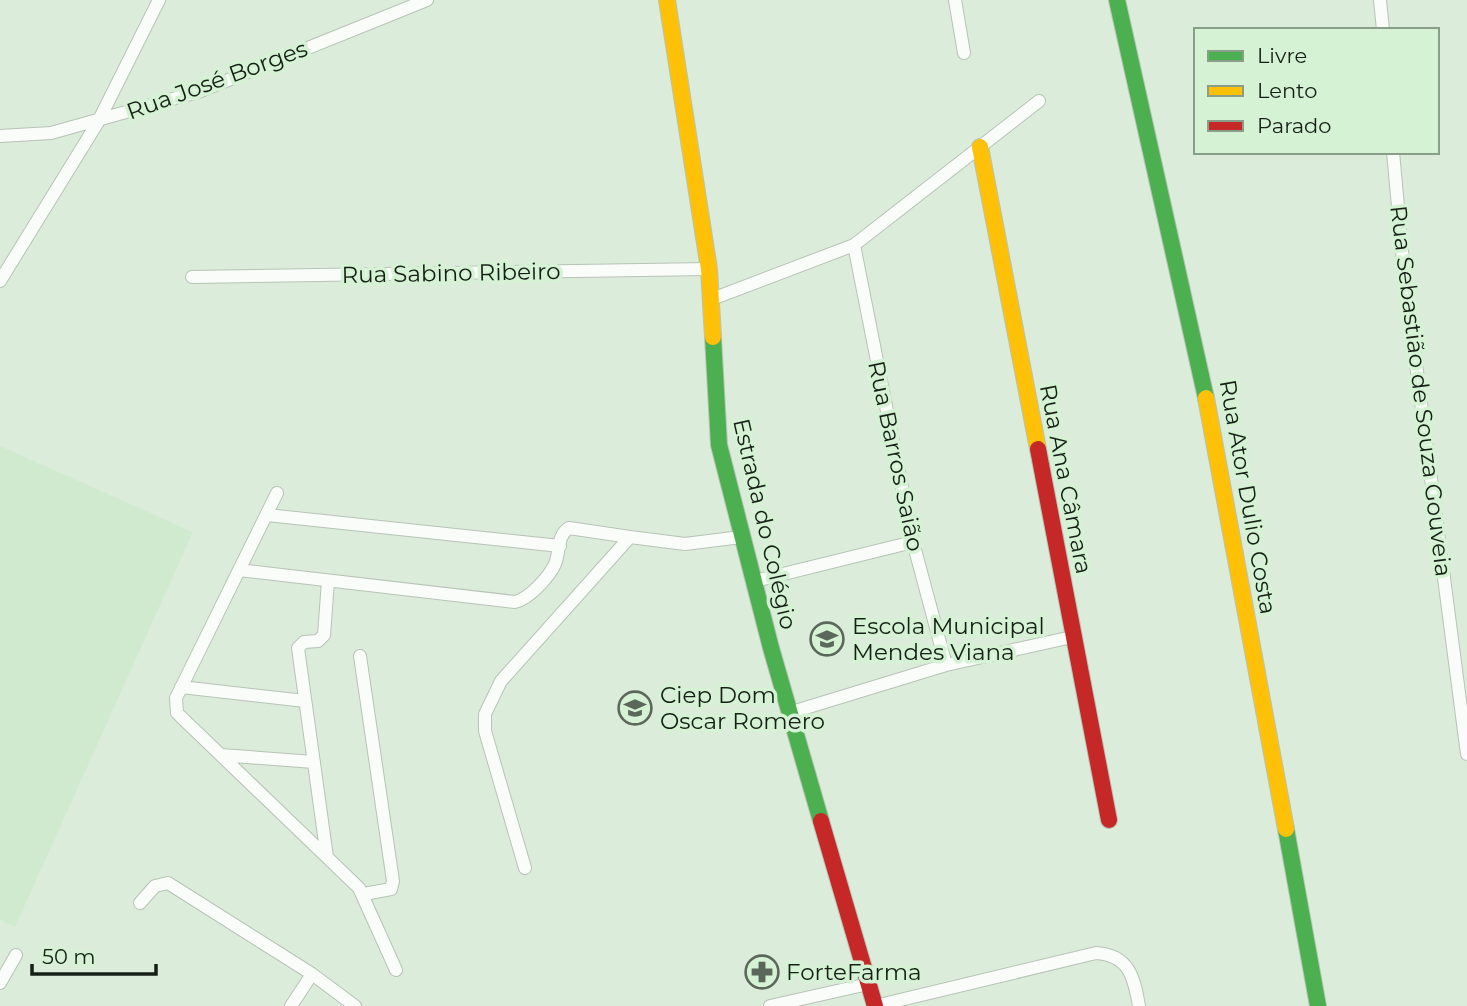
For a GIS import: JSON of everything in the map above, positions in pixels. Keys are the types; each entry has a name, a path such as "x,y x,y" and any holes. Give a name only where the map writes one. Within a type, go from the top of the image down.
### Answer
{"street":[{"path":"0,281 98,121 159,0"},
{"name":"Rua José Borges","path":"0,136 51,133 201,91 427,0"},
{"name":"Estrada do Colégio","path":"667,0 709,269 719,445 741,537 875,1006"},
{"path":"955,0 964,53"},
{"name":"Rua Ator Dulio Costa","path":"1117,0 1204,385 1318,1006"},
{"path":"1380,0 1383,28"},
{"path":"712,299 854,245 1039,101"},
{"name":"Rua Ana Câmara","path":"980,147 1109,820"},
{"name":"Rua Sebastião de Souza Gouveia","path":"1393,154 1404,272 1467,754"},
{"name":"Rua Barros Saião","path":"854,245 913,542 946,665"},
{"name":"Rua Sabino Ribeiro","path":"192,277 709,269"},
{"path":"277,493 181,687 176,698 177,713 364,894 396,971"},
{"path":"267,515 560,546"},
{"path":"239,570 520,601 551,571 561,536 569,528 685,544 741,537"},
{"path":"525,868 485,731 485,714 501,681 630,537"},
{"path":"755,581 913,542"},
{"path":"327,857 298,648 304,642 318,641 324,635 328,581"},
{"path":"792,712 946,665 1072,637"},
{"path":"360,656 393,881 391,889 364,894"},
{"path":"181,687 305,701"},
{"path":"221,755 314,762"},
{"path":"140,903 155,886 168,883 312,974 355,1006"},
{"path":"875,1006 1096,953 1121,959 1131,970 1139,1006"},
{"path":"0,983 16,955"},
{"path":"291,1006 312,974"},
{"path":"770,1006 867,984"}],"shaded area":[{"path":"0,446 193,532 15,927 0,920"}],"traffic: fast":[{"path":"1117,0 1206,398"},
{"path":"713,337 719,445 771,648 821,821"},
{"path":"1286,829 1318,1006"}],"traffic: slow":[{"path":"667,0 709,269 713,337"},
{"path":"980,147 1038,449"},
{"path":"1206,398 1286,829"}],"traffic: jam":[{"path":"1038,449 1109,820"},
{"path":"821,821 875,1006"}],"place":[{"name":"Escola Municipal Mendes Viana","path":"827,639"},
{"name":"Ciep Dom Oscar Romero","path":"635,708"},
{"name":"ForteFarma","path":"762,972"}]}
